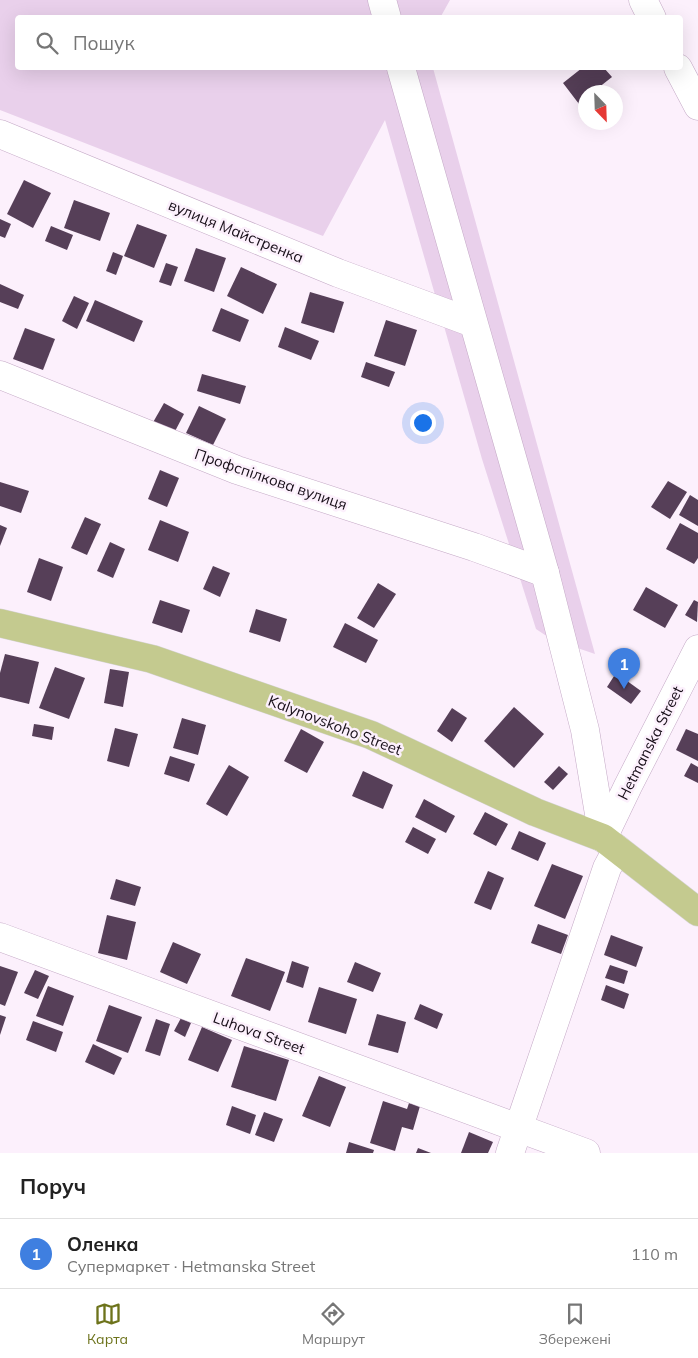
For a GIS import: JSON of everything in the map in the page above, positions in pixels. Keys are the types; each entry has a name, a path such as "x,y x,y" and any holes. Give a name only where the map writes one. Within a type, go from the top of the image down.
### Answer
{"main road":[{"name":"Kalynovskoho Street","path":"0,623 152,658 371,735 535,812 610,844 698,912"}],"street":[{"path":"382,0 386,15"},
{"path":"643,0 650,15"},
{"path":"402,70 545,573 585,730 610,844"},
{"path":"679,70 698,106"},
{"name":"вулиця Майстренка","path":"0,134 338,273 473,323"},
{"name":"Профспілкова вулиця","path":"0,376 237,470 474,547 545,573"},
{"name":"Hetmanska Street","path":"514,1141 607,868 610,844 628,786 698,649"},
{"name":"Luhova Street","path":"0,937 514,1141 586,1153"}],"shaded area":[{"path":"0,0 450,0 442,15 15,15 15,70 434,70 595,654 551,639 536,629 482,459 385,120 323,236 0,110"}],"building":[{"path":"579,70 606,70 612,77 602,85 578,85 578,103 563,83"},
{"path":"24,180 51,193 33,228 7,214"},
{"path":"74,200 110,213 100,241 64,228"},
{"path":"0,219 11,224 5,238 0,236"},
{"path":"137,224 167,235 154,268 124,256"},
{"path":"51,226 73,235 67,250 45,241"},
{"path":"196,248 226,258 214,292 184,281"},
{"path":"113,252 123,256 116,275 106,271"},
{"path":"166,263 178,267 171,286 159,282"},
{"path":"241,267 277,284 263,314 227,296"},
{"path":"0,284 24,295 18,309 0,302"},
{"path":"310,292 344,302 334,333 301,323"},
{"path":"74,296 89,303 77,329 62,321"},
{"path":"95,300 143,321 134,342 86,321"},
{"path":"221,308 249,320 240,342 212,331"},
{"path":"386,320 417,330 405,366 374,356"},
{"path":"285,327 319,341 311,360 278,347"},
{"path":"25,328 55,339 43,370 13,359"},
{"path":"366,362 395,372 389,387 361,377"},
{"path":"202,374 246,386 240,404 197,391"},
{"path":"164,403 184,414 172,437 151,426"},
{"path":"199,406 226,419 213,445 186,433"},
{"path":"160,470 179,478 167,507 148,499"},
{"path":"668,481 687,492 670,519 651,507"},
{"path":"0,482 29,491 21,513 0,506"},
{"path":"690,495 698,500 698,526 679,515"},
{"path":"85,517 101,524 87,555 71,548"},
{"path":"160,520 189,532 178,562 148,550"},
{"path":"680,523 698,533 698,558 694,564 666,549"},
{"path":"0,525 7,528 0,546"},
{"path":"110,542 125,549 113,578 97,571"},
{"path":"39,558 63,567 51,601 27,592"},
{"path":"213,566 230,573 220,597 203,589"},
{"path":"378,583 396,594 374,628 357,618"},
{"path":"646,587 678,605 665,628 633,610"},
{"path":"160,600 190,610 182,633 152,623"},
{"path":"694,600 698,602 697,622 685,615"},
{"path":"256,609 287,619 280,642 249,632"},
{"path":"345,623 378,640 366,663 333,647"},
{"path":"5,654 39,662 29,704 0,697 0,673"},
{"path":"55,667 85,678 69,719 39,708"},
{"path":"110,669 129,672 123,707 104,703"},
{"path":"616,673 641,691 631,704 607,687"},
{"path":"514,707 544,734 514,768 484,741"},
{"path":"452,708 467,718 452,742 437,731"},
{"path":"182,718 206,725 198,755 173,748"},
{"path":"34,724 54,727 52,740 32,736"},
{"path":"115,728 138,734 129,767 107,761"},
{"path":"301,729 324,742 307,773 284,761"},
{"path":"686,729 698,734 698,761 676,750"},
{"path":"170,756 195,764 189,782 164,774"},
{"path":"691,763 698,767 698,783 684,776"},
{"path":"229,765 249,777 227,816 206,804"},
{"path":"559,766 568,774 553,790 544,782"},
{"path":"363,771 393,785 383,809 352,796"},
{"path":"424,799 455,816 446,833 415,817"},
{"path":"485,812 508,824 496,846 473,834"},
{"path":"413,827 436,839 428,854 405,842"},
{"path":"519,831 546,843 538,861 511,849"},
{"path":"552,864 583,876 565,919 534,906"},
{"path":"488,871 504,878 491,910 474,903"},
{"path":"116,879 141,887 135,906 110,899"},
{"path":"107,915 136,922 127,960 98,953"},
{"path":"538,924 568,935 561,954 531,943"},
{"path":"611,935 643,947 636,967 604,955"},
{"path":"173,942 201,954 187,984 160,972"},
{"path":"246,958 285,972 270,1011 231,996"},
{"path":"292,961 309,967 303,988 286,982"},
{"path":"355,962 381,973 373,992 347,982"},
{"path":"610,965 628,971 624,984 605,978"},
{"path":"0,966 18,972 5,1006 0,1004"},
{"path":"35,970 49,976 38,999 24,993"},
{"path":"606,985 629,994 624,1009 601,1000"},
{"path":"48,986 74,996 63,1026 36,1016"},
{"path":"319,987 357,999 346,1034 308,1022"},
{"path":"420,1004 443,1014 437,1029 414,1019"},
{"path":"109,1005 142,1017 128,1053 96,1041"},
{"path":"377,1014 406,1022 398,1053 368,1045"},
{"path":"0,1015 6,1017 0,1035"},
{"path":"181,1018 191,1023 185,1037 174,1031"},
{"path":"156,1019 170,1024 160,1056 145,1051"},
{"path":"33,1021 63,1032 56,1052 26,1040"},
{"path":"202,1027 232,1040 218,1072 188,1060"},
{"path":"93,1044 122,1058 114,1075 85,1062"},
{"path":"244,1046 289,1060 276,1101 231,1087"},
{"path":"319,1076 346,1087 330,1127 302,1116"},
{"path":"383,1101 407,1109 409,1103 420,1106 413,1130 402,1127 395,1151 370,1143"},
{"path":"232,1106 256,1115 250,1134 226,1125"},
{"path":"264,1112 283,1119 274,1142 255,1135"},
{"path":"469,1132 493,1142 488,1153 461,1153"},
{"path":"349,1142 374,1150 373,1153 346,1153"},
{"path":"418,1148 431,1153 416,1153"}],"place":[{"name":"Оленка","path":"624,689"}]}
